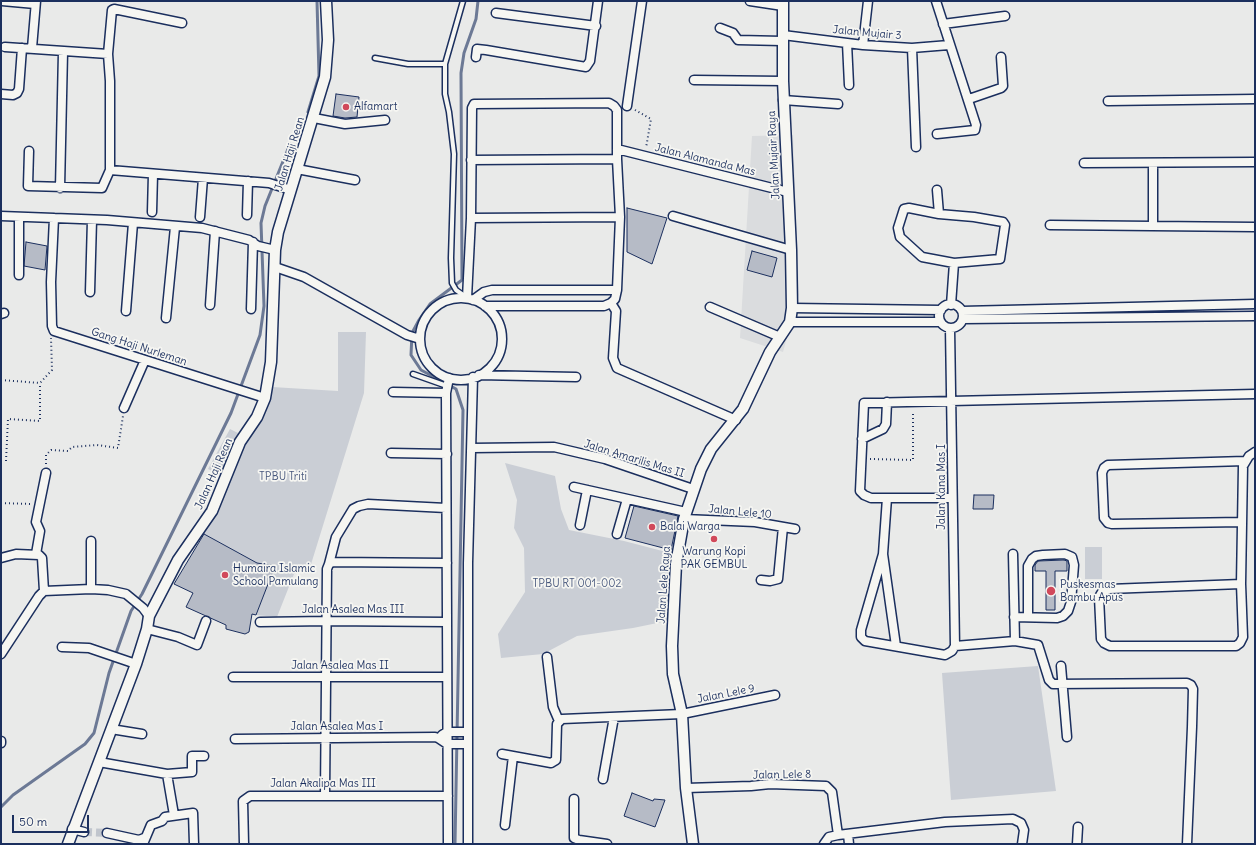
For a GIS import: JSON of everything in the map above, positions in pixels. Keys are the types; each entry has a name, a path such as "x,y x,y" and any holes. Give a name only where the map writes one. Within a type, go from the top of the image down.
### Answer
{"street":[{"path":"2,1 36,3 32,48"},
{"name":"Jalan Haji Rean","path":"68,844 72,829 136,664 147,629 146,612 178,560 212,511 240,442 257,417 265,398 271,362 274,267 271,249 278,232 314,118 325,76 328,40 326,1"},
{"path":"476,57 477,49 586,68 590,61 596,26 598,1"},
{"path":"627,106 642,1"},
{"path":"750,1 783,3"},
{"path":"863,45 868,1"},
{"path":"936,1 949,45 969,99 976,128 960,133 937,134"},
{"name":"Jalan Mujair Raya","path":"783,3 783,100 791,250 792,308"},
{"path":"30,151 28,186 102,188 110,170 110,81 108,54 111,13 114,9 182,23"},
{"path":"496,13 596,26"},
{"path":"943,24 1005,16"},
{"name":"Jalan Mujair 3","path":"720,28 733,33 738,40 782,38 912,48 949,45"},
{"path":"847,43 849,85"},
{"path":"5,47 108,54"},
{"path":"1,94 13,95 17,93 19,89 22,48"},
{"path":"912,48 916,147"},
{"path":"60,188 63,52"},
{"path":"969,99 1003,86 1001,57"},
{"path":"694,80 783,82"},
{"path":"1108,101 1255,99"},
{"path":"783,100 838,104"},
{"path":"448,844 446,508 447,385 436,370 425,359 420,339 423,323 432,309 450,299 470,299 485,306 604,306 611,303 615,299 617,290 620,217 617,159 617,110 609,103 478,102 474,104 472,108 470,299"},
{"path":"314,118 345,124 384,120"},
{"name":"Jalan Alamanda Mas","path":"617,149 788,192"},
{"path":"472,160 617,159"},
{"path":"1084,163 1153,164 1255,162"},
{"path":"1153,164 1153,225"},
{"path":"297,169 355,180"},
{"path":"110,170 269,183 291,190"},
{"path":"152,212 153,174"},
{"path":"200,217 203,178"},
{"path":"247,215 248,181"},
{"path":"937,190 939,214"},
{"path":"909,208 939,214 974,217 1003,222 1004,225 1000,259 954,263 922,257 900,238 898,228 904,209 909,208"},
{"path":"1,216 92,220 202,228 271,249"},
{"path":"672,216 791,250"},
{"path":"19,217 19,275"},
{"path":"471,218 620,217"},
{"path":"52,329 51,282 54,218"},
{"path":"90,292 92,220"},
{"path":"126,311 133,223"},
{"path":"1050,225 1255,226"},
{"path":"166,318 175,226"},
{"path":"210,305 215,232"},
{"path":"251,310 256,244"},
{"path":"952,304 954,263"},
{"path":"274,267 304,277 407,335 420,339"},
{"path":"470,299 492,290 617,290"},
{"path":"611,303 616,311 613,358 617,368 736,420"},
{"path":"940,322 939,314 947,305 952,304 956,306 962,315"},
{"path":"962,315 1255,304"},
{"path":"468,844 466,732 468,563 476,376 494,362 502,342 498,322 485,306"},
{"path":"710,307 780,337"},
{"path":"792,308 941,310"},
{"name":"Jalan Lele Raya","path":"693,844 686,788 682,714 673,674 672,646 676,564 685,516 701,469 711,449 736,420 743,409 770,352 790,322 792,308"},
{"path":"962,315 1255,316"},
{"path":"790,322 940,322 950,328 958,326 962,315"},
{"name":"Jalan Kana Mas I","path":"950,328 955,646"},
{"name":"Gang Haji Nurleman","path":"52,329 54,331 265,398"},
{"path":"124,408 145,360"},
{"path":"393,392 447,385 476,376 576,377"},
{"path":"952,498 871,498 864,495 860,491 864,403 1255,394"},
{"path":"862,439 882,429 886,424 887,402"},
{"name":"Jalan Amarilis Mas II","path":"472,448 554,447 606,459 693,489"},
{"path":"1241,584 1105,590 1102,592 1100,597 1101,639 1104,643 1110,646 1236,646 1240,643 1243,637 1241,584 1243,466 1245,461 1255,452"},
{"path":"391,453 447,454"},
{"path":"1242,522 1108,523 1104,518 1102,473 1104,468 1108,465 1245,461"},
{"path":"36,554 40,531 36,522 46,473"},
{"name":"Jalan Lele 10","path":"574,487 627,499 685,516 755,522 795,529"},
{"path":"580,525 587,490"},
{"path":"887,498 883,554 861,630 861,637 865,641 945,655 952,651 955,646 1015,641 1038,645 1049,680 1053,684 1191,684 1193,689 1187,844"},
{"path":"617,534 627,499"},
{"path":"325,794 327,569 336,537 353,509 359,506 368,504 446,508"},
{"path":"761,580 770,581 778,579 783,527"},
{"path":"91,541 91,589"},
{"path":"1,558 16,554 36,554 42,558 44,591"},
{"path":"883,554 896,646"},
{"path":"1013,554 1015,641"},
{"path":"1014,618 1028,616 1057,618 1063,616 1068,611 1071,602 1072,557 1065,554 1036,556 1030,562 1028,572 1028,616"},
{"path":"329,564 332,562 447,563"},
{"path":"1013,573 1028,572"},
{"path":"1,654 39,596 44,591 91,589 108,590 126,594 146,612"},
{"path":"147,629 178,637 197,645 206,621"},
{"name":"Jalan Asalea Mas III","path":"260,622 447,622"},
{"path":"62,647 89,648 136,664"},
{"path":"502,754 550,762 556,760 559,721 553,708 547,657"},
{"path":"1061,666 1064,684 1068,737"},
{"name":"Jalan Asalea Mas II","path":"233,677 447,677"},
{"name":"Jalan Lele 9","path":"559,721 562,719 682,714 775,695"},
{"path":"603,779 614,717"},
{"path":"111,729 142,734"},
{"path":"466,732 447,732 438,738 447,744 466,744"},
{"name":"Jalan Asalea Mas I","path":"235,739 326,737 438,738"},
{"path":"99,762 167,774 192,772 192,756 204,756"},
{"path":"505,825 513,756"},
{"path":"167,774 174,815"},
{"name":"Jalan Lele 8","path":"686,788 770,784 826,786 832,792 838,835"},
{"name":"Jalan Akalipa Mas III","path":"244,844 242,801 250,796 325,794 448,796"},
{"path":"574,800 574,838 607,844"},
{"path":"107,833 143,841 148,835 151,825 162,821 165,817 193,813 194,844"},
{"path":"824,844 829,837 838,835 945,822 1013,819 1021,823 1024,830 1022,844"},
{"path":"1077,844 1078,827"},
{"path":"72,829 84,832"},
{"path":"848,834 849,844"}],"lane":[{"path":"463,1 445,64 445,94 449,112 454,154 451,258 452,283 456,290 470,299"},
{"path":"375,58 408,64 445,64"},
{"path":"413,374 447,385"}],"path":[{"path":"627,106 651,119 645,156"},
{"path":"6,461 8,419 40,421 40,383 52,370 52,329"},
{"path":"1,380 40,383"},
{"path":"861,459 913,460 913,402"},
{"path":"46,473 46,455 51,450 68,451 72,447 97,445 118,448 124,408"},
{"path":"1,503 19,502 40,505"}],"shaded area":[{"path":"793,135 799,295 783,352 740,338 752,136"}],"green space":[{"name":"TPBU Triti","path":"338,332 366,332 364,393 308,574 299,572 294,574 277,617 256,615 274,566 257,563 204,534 231,480 208,469 230,429 248,438 265,410 272,387 338,391"},
{"name":"TPBU RT 001-002","path":"505,463 555,476 561,509 569,530 624,541 670,553 667,621 633,628 577,636 543,654 501,658 498,634 525,592 524,548 514,528 517,500"},
{"path":"1085,547 1102,547 1102,579 1085,579"},
{"path":"1038,666 1056,791 951,800 942,673"}],"building":[{"name":"Alfamart","path":"336,94 359,97 357,117 345,118 333,116"},
{"path":"627,208 667,218 652,264 627,252"},
{"path":"26,242 47,246 45,270 24,266"},
{"path":"752,251 777,258 772,277 747,270"},
{"path":"974,495 994,495 993,509 973,509"},
{"name":"Balai Warga","path":"634,506 678,516 671,550 625,538"},
{"name":"Humaira Islamic School Pamulang","path":"204,534 257,563 275,566 256,615 252,614 249,632 245,634 226,629 226,625 186,607 193,593 174,584"},
{"name":"Puskesmas Bambu Apus","path":"1038,561 1067,561 1067,571 1055,571 1055,610 1046,610 1046,571 1035,571 1035,565"},
{"path":"632,793 653,801 654,799 665,800 655,827 624,816"}],"waterway":[{"path":"308,112 319,76 317,1"},
{"path":"455,844 463,410 456,389 421,370 411,355 412,333 419,320 430,304 462,280 461,73 464,53 476,19 478,1"},
{"path":"1,807 13,795 85,744 94,733 109,673 131,611 142,594 231,413 260,335 264,306 261,223 265,206 290,144"}],"tunnel":[{"path":"84,832 107,833"}],"place":[{"name":"Alfamart","path":"346,107"},
{"name":"Balai Warga","path":"652,527"},
{"name":"Warung Kopi PAK GEMBUL","path":"714,539"},
{"name":"Humaira Islamic School Pamulang","path":"225,575"},
{"name":"Puskesmas Bambu Apus","path":"1051,591"}]}
